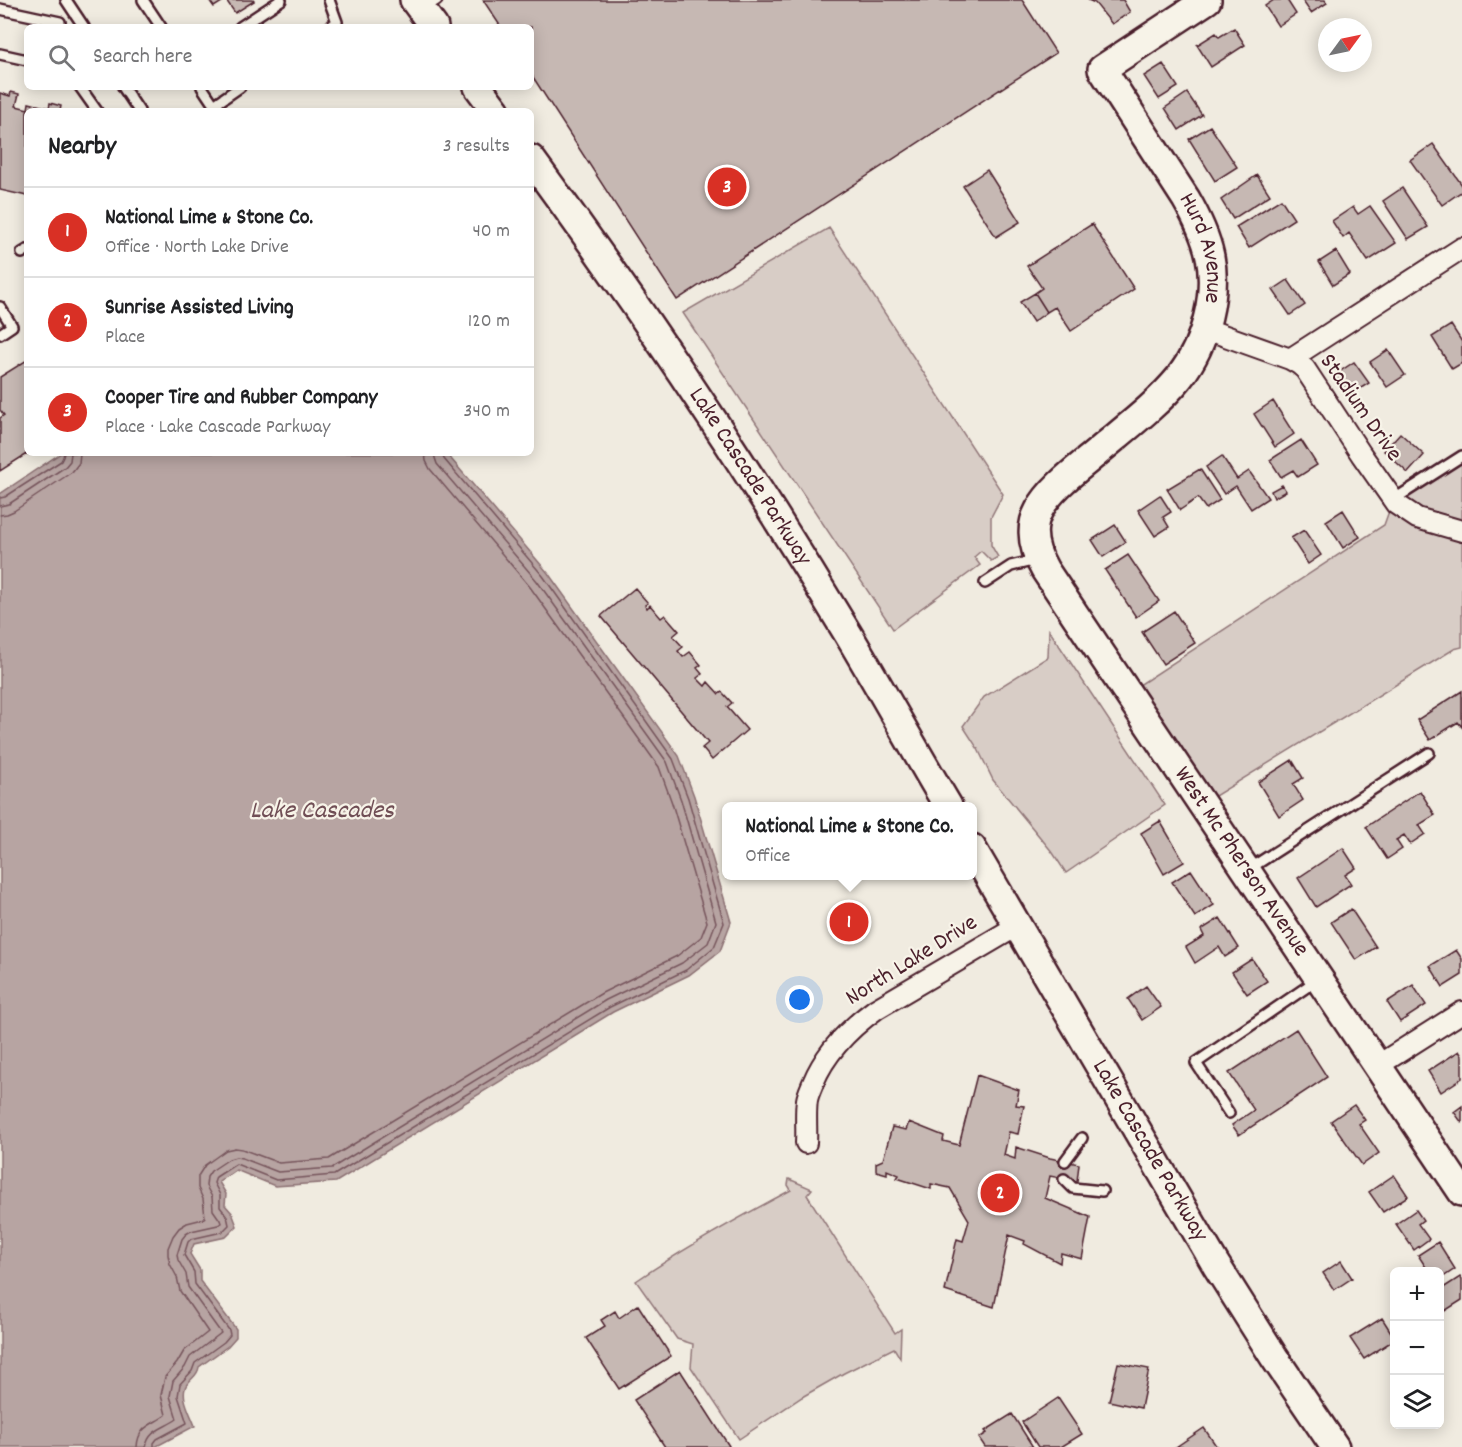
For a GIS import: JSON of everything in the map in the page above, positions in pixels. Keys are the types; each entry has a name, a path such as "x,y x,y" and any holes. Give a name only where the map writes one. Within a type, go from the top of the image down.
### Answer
{"street":[{"name":"Hurd Avenue","path":"1034,526 1038,511 1054,490 1153,404 1178,379 1191,360 1206,329 1213,296 1212,264 1207,241 1186,199 1102,69 1208,0"},
{"path":"480,90 493,108"},
{"name":"Lake Cascade Parkway","path":"534,163 654,330 772,512 848,634 945,802"},
{"path":"1290,359 1462,248"},
{"name":"Stadium Drive","path":"1206,329 1299,364 1305,369 1393,500 1417,518 1462,531"},
{"name":"West Mc Pherson Avenue","path":"1034,526 1034,548 1039,560 1377,1066 1456,1179"},
{"name":"Lake Cascade Parkway","path":"977,857 1216,1265 1274,1357 1335,1447"},
{"name":"North Lake Drive","path":"806,1143 807,1098 827,1056 841,1038 876,1009 1017,926"},
{"path":"1377,1066 1462,1012"}],"lane":[{"path":"66,0 82,24"},
{"path":"143,0 151,5 160,24"},
{"path":"245,24 281,0"},
{"path":"329,0 337,22 334,24"},
{"path":"0,9 60,24 74,12"},
{"path":"0,54 24,59"},
{"path":"82,90 95,108"},
{"path":"125,90 137,108"},
{"path":"204,90 214,105 236,90"},
{"path":"0,307 12,326 0,334"},
{"path":"1393,500 1462,456"},
{"path":"985,583 1011,566 1039,560"},
{"path":"1247,870 1429,753"},
{"path":"1229,1113 1196,1063 1319,978"},
{"path":"1065,1161 1082,1138"},
{"path":"1064,1179 1073,1188 1102,1191"}],"shaded area":[{"path":"829,228 1003,494 991,517 991,545 998,557 991,561 981,551 974,557 980,565 893,629 683,313"},
{"path":"1462,456 1462,647 1454,649 1202,804 1127,693 1384,525 1393,500"},
{"path":"1049,630 1165,805 1066,873 1053,853 993,780 978,749 963,726 984,697 1048,657"},
{"path":"789,1179 812,1189 807,1195 895,1333 901,1329 900,1358 894,1348 844,1373 802,1397 739,1439 691,1367 693,1344 677,1339 636,1281 712,1233 791,1190 788,1185"}],"water":[{"name":"Lake Cascades","path":"57,456 449,456 548,573 679,756 694,796 731,922 720,951 689,975 613,1012 336,1182 275,1186 236,1170 219,1182 226,1194 225,1205 232,1213 237,1226 226,1237 194,1244 190,1254 200,1270 200,1281 236,1329 236,1337 228,1346 199,1367 185,1388 188,1410 195,1426 155,1447 0,1447 0,494"}],"building":[{"path":"209,0 225,0 214,7"},
{"path":"226,0 253,0 254,1 235,13"},
{"path":"483,0 1022,0 1056,53 677,300 534,79 534,24 499,24"},
{"path":"1088,0 1123,0 1130,12 1112,24 1095,3"},
{"path":"1274,0 1287,0 1296,14 1278,26 1265,6"},
{"path":"1302,0 1325,0 1327,3 1311,13"},
{"path":"1234,28 1245,45 1211,67 1197,45 1216,33 1219,37"},
{"path":"1163,64 1178,87 1159,99 1144,76"},
{"path":"11,92 19,94 16,106 24,108 24,195 0,190 0,93 10,96"},
{"path":"1187,93 1202,115 1179,130 1165,108"},
{"path":"29,103 49,108 28,108"},
{"path":"50,103 61,106 61,108 49,108"},
{"path":"1210,126 1237,167 1215,181 1189,139"},
{"path":"1433,144 1462,185 1462,191 1442,205 1410,160"},
{"path":"987,170 1020,222 996,237 963,186"},
{"path":"1257,175 1270,195 1233,219 1221,200"},
{"path":"1402,188 1428,227 1408,239 1383,201"},
{"path":"1281,199 1294,219 1249,248 1236,227"},
{"path":"1370,206 1396,243 1368,261 1349,233 1343,238 1332,221 1353,207 1358,214"},
{"path":"1092,224 1134,289 1071,331 1055,307 1047,312 1035,293 1042,288 1027,266"},
{"path":"1336,251 1350,274 1333,285 1319,262"},
{"path":"1288,280 1305,305 1290,315 1273,290"},
{"path":"1035,293 1047,312 1033,322 1020,302"},
{"path":"1451,325 1462,342 1462,363 1452,369 1432,337"},
{"path":"1388,350 1405,375 1387,387 1370,362"},
{"path":"24,362 24,456 0,471 0,418 4,415 0,410 0,377"},
{"path":"1354,362 1369,383 1347,397 1333,376"},
{"path":"1273,401 1294,434 1275,447 1254,414"},
{"path":"1400,433 1424,455 1408,473 1384,451"},
{"path":"1301,440 1317,465 1298,477 1293,470 1281,477 1270,460"},
{"path":"1222,456 1237,479 1249,471 1268,498 1251,509 1236,486 1224,494 1206,467"},
{"path":"1200,469 1220,500 1206,509 1198,498 1180,510 1167,489"},
{"path":"1282,485 1286,491 1274,498 1271,491"},
{"path":"1160,495 1171,512 1163,517 1169,527 1155,536 1138,510"},
{"path":"1343,510 1360,537 1343,548 1326,521"},
{"path":"1115,525 1126,542 1103,557 1092,540"},
{"path":"1304,530 1321,555 1308,564 1291,538"},
{"path":"1128,555 1159,601 1136,617 1105,570"},
{"path":"635,588 648,603 645,605 647,608 650,605 661,618 665,615 679,631 673,636 683,647 678,651 683,657 690,652 701,665 697,668 702,674 697,678 705,686 708,682 719,694 722,692 732,703 727,707 747,730 712,760 702,748 708,743 601,616"},
{"path":"1174,611 1195,643 1163,664 1142,632"},
{"path":"1462,691 1462,727 1458,722 1430,740 1417,720"},
{"path":"1292,760 1303,778 1293,784 1303,800 1279,816 1258,782"},
{"path":"1420,791 1435,815 1419,825 1425,834 1410,844 1404,835 1396,840 1402,849 1387,859 1366,827"},
{"path":"1160,821 1184,862 1164,874 1141,833"},
{"path":"1343,848 1356,868 1345,875 1351,884 1316,907 1298,878"},
{"path":"1191,870 1214,905 1195,917 1172,882"},
{"path":"1351,909 1376,947 1356,960 1331,922"},
{"path":"1220,918 1239,948 1225,957 1219,947 1195,963 1186,947 1204,936 1201,930"},
{"path":"1456,950 1462,959 1462,975 1443,987 1430,966"},
{"path":"1252,959 1267,981 1247,994 1232,972"},
{"path":"1413,985 1426,1005 1400,1022 1387,1002"},
{"path":"1146,986 1161,1007 1142,1020 1128,999"},
{"path":"1296,1029 1327,1077 1239,1135 1232,1125 1254,1110 1229,1073"},
{"path":"1459,1051 1462,1056 1462,1078 1441,1092 1428,1071"},
{"path":"977,1075 1019,1090 1016,1105 1024,1106 1018,1134 1009,1132 1004,1155 1015,1159 1016,1147 1079,1164 1077,1181 1050,1176 1045,1198 1090,1217 1082,1259 1061,1253 1060,1263 1024,1244 1025,1241 1009,1235 994,1307 945,1291 957,1239 963,1241 969,1220 950,1188 931,1184 931,1189 897,1178 899,1175 887,1170 887,1174 876,1171 876,1163 883,1160 892,1127 906,1130 909,1122 944,1136 943,1141 959,1145"},
{"path":"1354,1105 1365,1120 1359,1124 1379,1153 1362,1165 1331,1121"},
{"path":"1462,1106 1462,1123 1454,1112"},
{"path":"1394,1175 1408,1196 1383,1212 1369,1192"},
{"path":"1416,1210 1423,1220 1418,1224 1429,1239 1414,1250 1396,1224"},
{"path":"1438,1242 1455,1269 1444,1276 1444,1267 1426,1267 1418,1255"},
{"path":"1341,1261 1352,1278 1334,1290 1323,1273"},
{"path":"1460,1277 1462,1280 1462,1300 1444,1311 1444,1287"},
{"path":"638,1305 671,1356 619,1389 586,1338 605,1326 601,1320 615,1311 619,1318"},
{"path":"1382,1318 1390,1331 1390,1343 1364,1359 1350,1338"},
{"path":"1118,1363 1149,1369 1141,1408 1109,1401"},
{"path":"680,1370 728,1447 665,1447 634,1400"},
{"path":"1058,1398 1082,1434 1061,1447 1038,1447 1022,1422"},
{"path":"1012,1414 1033,1447 985,1447 979,1438 987,1433 985,1431"},
{"path":"1204,1428 1217,1447 1176,1447"}],"place":[{"name":"Cooper Tire and Rubber Company","path":"727,187"},
{"name":"National Lime & Stone Co.","path":"849,922"},
{"name":"Sunrise Assisted Living","path":"1000,1193"}]}
